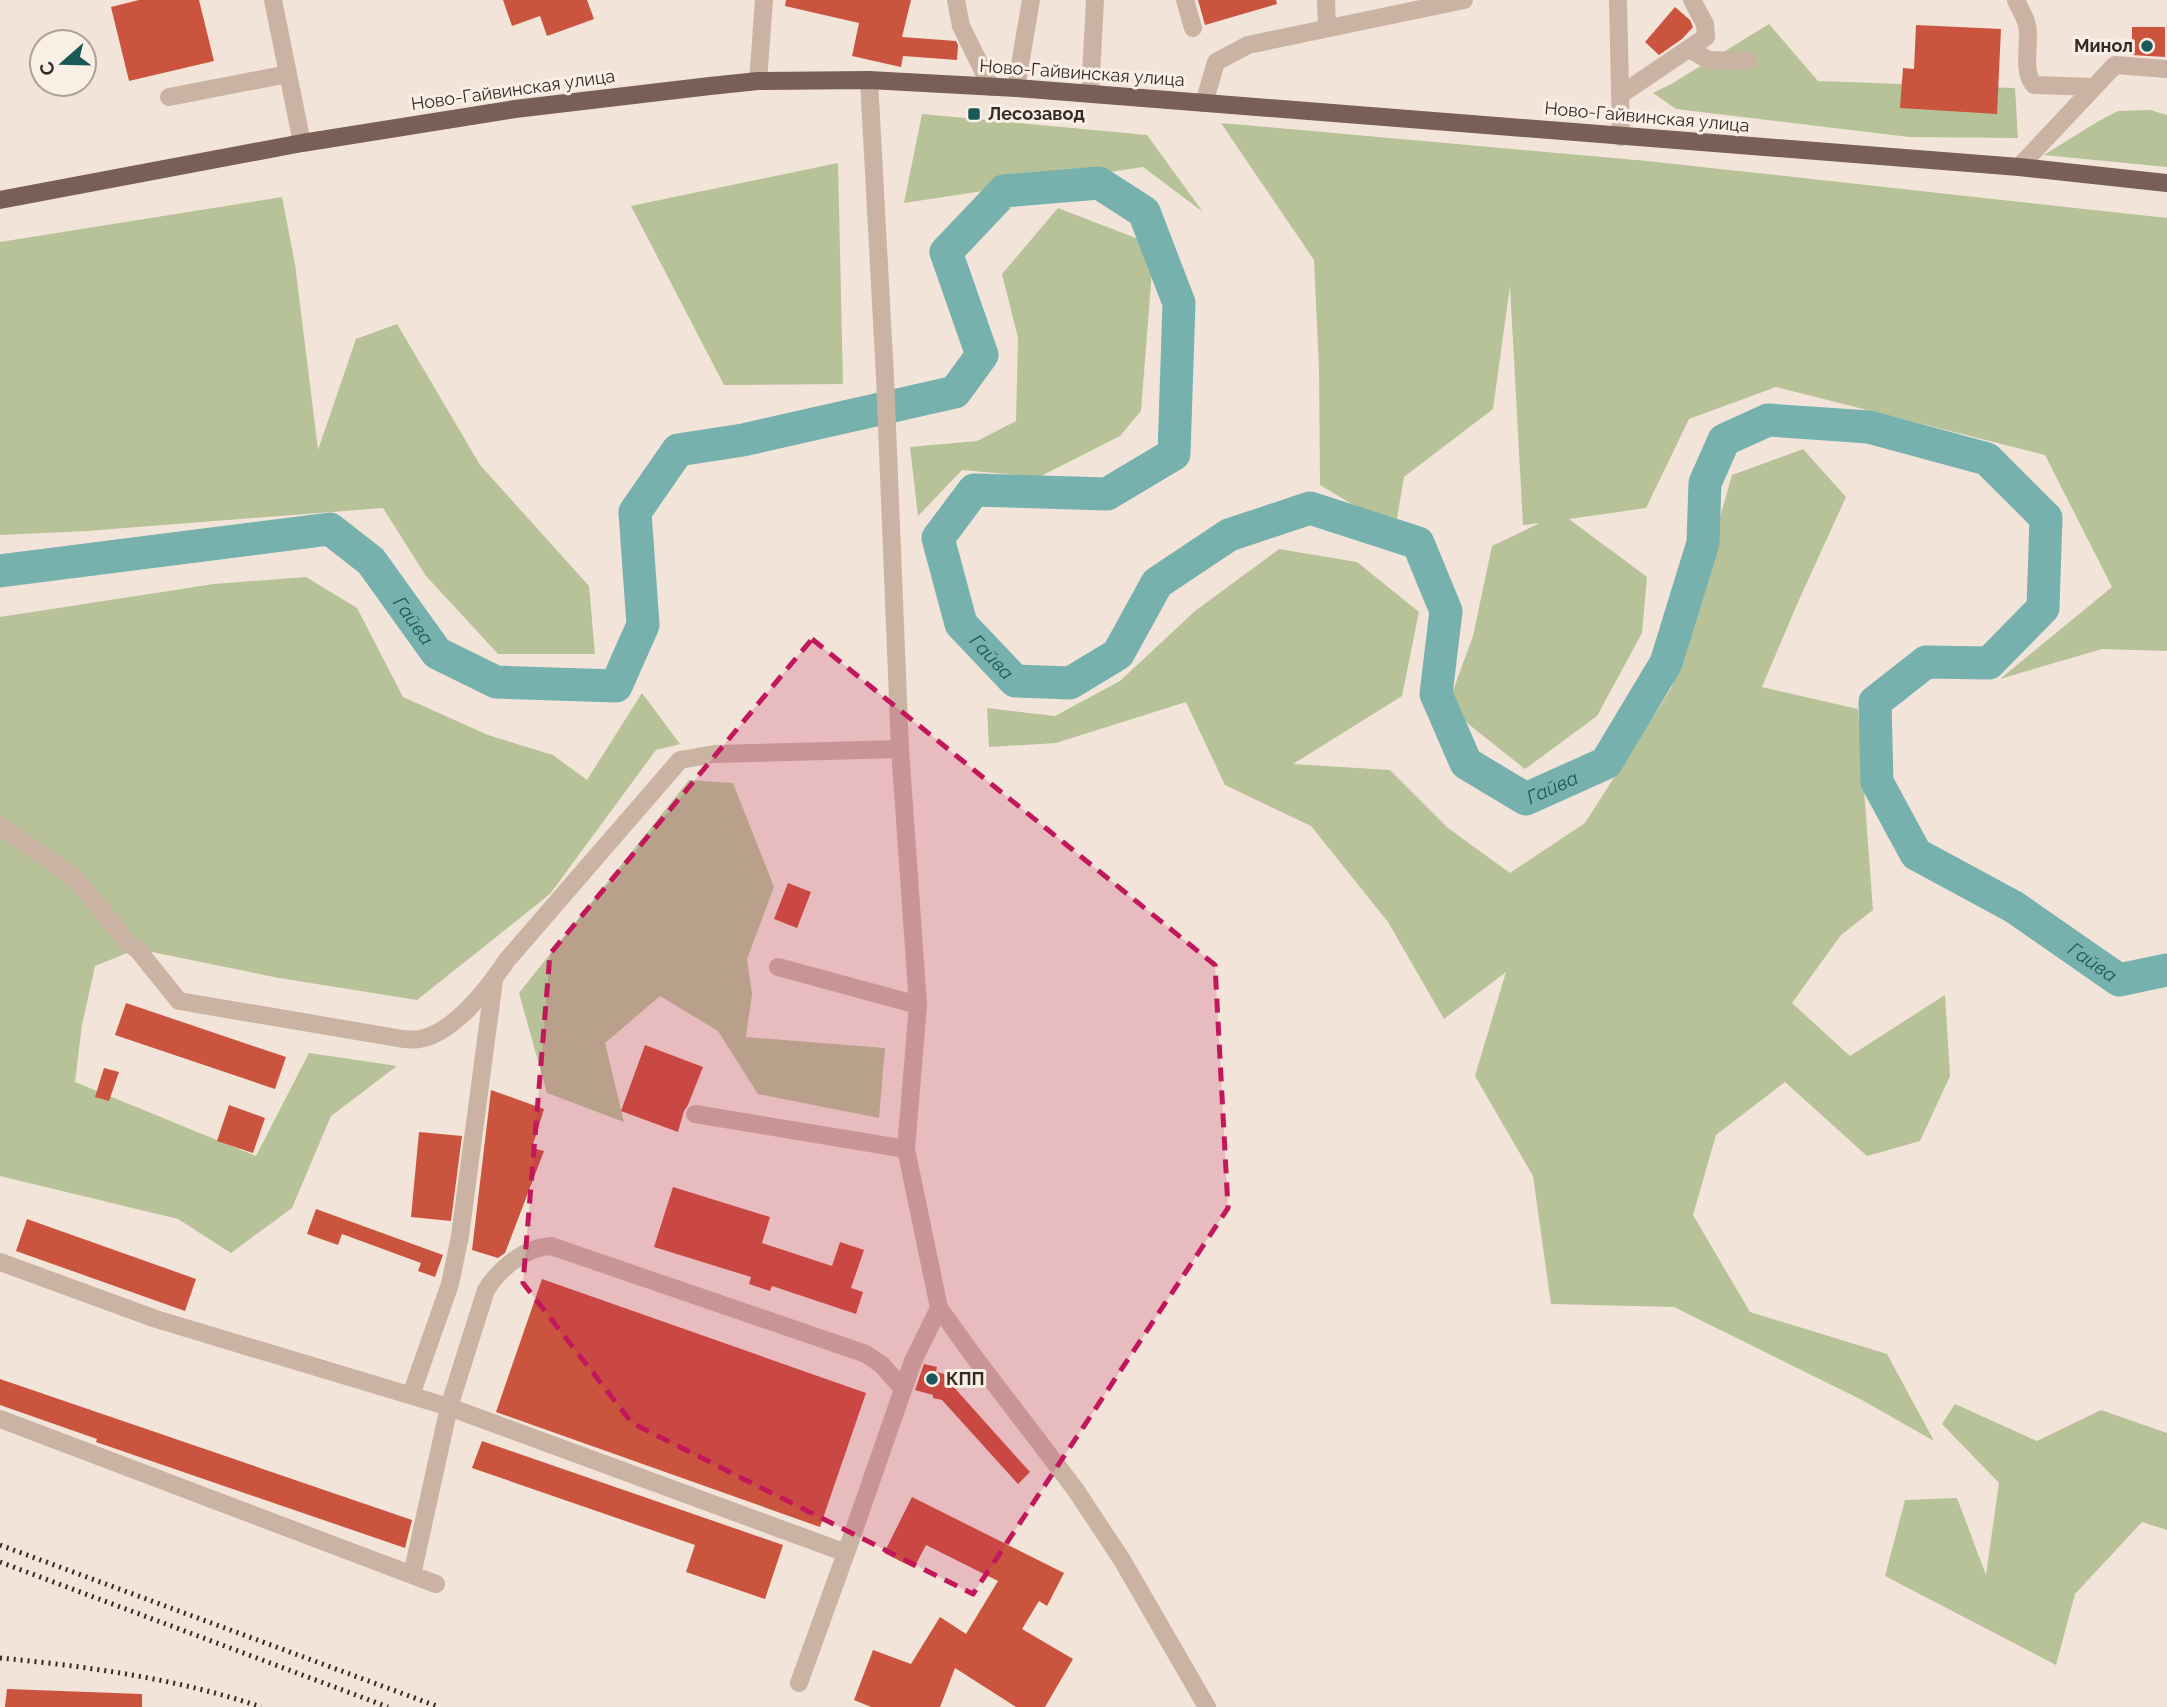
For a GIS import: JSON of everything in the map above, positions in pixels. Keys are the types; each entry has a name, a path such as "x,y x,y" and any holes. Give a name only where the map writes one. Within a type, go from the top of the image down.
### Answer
{"main road":[{"name":"Ново-Гайвинская улица","path":"0,200 302,143 516,109 758,82 869,80 1016,88 2019,167 2167,183"}],"street":[{"path":"273,0 302,143"},
{"path":"758,82 764,0"},
{"path":"956,0 961,26 991,87"},
{"path":"1016,88 1031,0"},
{"path":"1090,94 1096,0"},
{"path":"1185,0 1193,28"},
{"path":"1326,0 1327,28"},
{"path":"1204,103 1216,62 1248,45 1464,0"},
{"path":"1618,0 1621,137"},
{"path":"1620,95 1706,37 1707,32 1692,0"},
{"path":"2015,0 2027,26 2028,72 2034,85 2094,87"},
{"path":"1690,49 1708,60 1748,61"},
{"path":"2019,167 2115,65 2167,69"},
{"path":"169,97 288,74"},
{"path":"869,80 885,377 900,749 918,1005 906,1149 939,1308 1075,1489 1122,1560 1207,1707"},
{"path":"0,826 75,878 130,945 137,949 178,1002 403,1039 420,1039 447,1026 494,980 507,960 680,760 714,754 900,749"},
{"path":"778,967 918,1005"},
{"path":"411,1395 453,1272 494,980"},
{"path":"695,1114 906,1149"},
{"path":"412,1575 449,1407 486,1290 494,1278 541,1246 551,1246 866,1354 882,1365 903,1389"},
{"path":"0,1262 156,1319 449,1407 846,1553"},
{"path":"799,1683 913,1361 939,1308"},
{"path":"0,1419 436,1584"}],"highlighted area":[{"path":"812,639 1215,965 1228,1208 973,1594 632,1423 523,1283 550,954"}],"green space":[{"path":"1769,24 1818,81 2015,88 2018,138 1909,137 1676,109 1653,93"},
{"path":"2150,110 2167,115 2167,167 2044,155 2118,111"},
{"path":"922,114 1147,135 1203,212 1143,167 904,203"},
{"path":"1221,123 1647,161 2167,218 2167,651 2102,649 2000,679 2112,587 2045,455 1776,387 1689,419 1646,508 1569,519 1647,577 1642,633 1597,716 1525,769 1447,707 1473,636 1492,546 1540,523 1523,525 1510,286 1493,409 1404,477 1395,530 1320,485 1319,368 1314,260"},
{"path":"838,163 843,384 724,385 631,206"},
{"path":"282,197 295,264 318,450 356,339 397,324 480,465 589,586 595,654 498,654 426,576 383,508 87,531 0,535 0,242"},
{"path":"1058,208 1154,245 1141,411 1120,436 1039,477 962,470 918,516 910,447 977,441 1016,421 1018,338 1002,274"},
{"path":"1803,449 1846,497 1762,687 1858,709 1873,910 1841,935 1792,1003 1850,1056 1945,995 1950,1076 1920,1141 1867,1156 1785,1082 1716,1135 1693,1215 1750,1312 1887,1354 1934,1441 1862,1400 1674,1307 1551,1304 1533,1176 1475,1076 1506,972 1444,1019 1388,922 1311,826 1225,785 1186,702 1056,743 989,747 987,708 1055,716 1120,681 1195,611 1279,549 1357,562 1419,612 1402,696 1293,764 1390,770 1448,828 1510,873 1585,823 1672,687 1732,475"},
{"path":"306,577 357,608 403,697 488,735 553,755 587,780 642,693 680,744 656,750 550,894 417,1000 279,978 137,949 95,966 82,1025 75,1082 256,1156 309,1053 397,1066 331,1116 292,1208 231,1253 178,1219 0,1176 0,617 214,584"},
{"path":"689,780 733,783 774,887 747,959 752,994 746,1037 885,1048 879,1118 758,1094 718,1031 660,996 605,1043 624,1122 547,1093 519,993"},
{"path":"1955,1404 2037,1441 2101,1410 2167,1433 2167,1530 2142,1522 2075,1594 2056,1665 1885,1576 1905,1500 1957,1498 1986,1575 1999,1483 1942,1424"}],"building":[{"path":"139,0 199,0 214,61 129,81 111,7"},
{"path":"503,0 587,0 594,19 547,36 540,16 512,26"},
{"path":"786,0 911,0 902,37 956,41 957,60 903,56 901,67 852,56 859,23 785,6"},
{"path":"1198,0 1276,0 1277,4 1205,25"},
{"path":"1675,7 1690,20 1693,27 1682,39 1659,55 1645,42"},
{"path":"1916,25 2001,29 1997,114 1900,108 1903,68 1914,69"},
{"path":"2132,27 2165,27 2165,57 2132,55"},
{"path":"788,883 811,892 797,928 774,919"},
{"path":"126,1003 286,1057 275,1089 115,1035"},
{"path":"645,1045 703,1067 678,1132 621,1111"},
{"path":"104,1068 119,1072 109,1101 95,1097"},
{"path":"491,1090 544,1109 532,1148 544,1151 505,1253 498,1258 472,1250"},
{"path":"229,1105 265,1118 253,1153 217,1141"},
{"path":"419,1132 462,1136 451,1221 411,1217"},
{"path":"673,1187 770,1217 762,1243 832,1266 840,1242 864,1250 851,1288 863,1292 856,1314 772,1286 770,1291 749,1284 751,1277 654,1247"},
{"path":"316,1209 443,1255 435,1277 418,1271 421,1263 342,1234 338,1245 307,1234"},
{"path":"27,1219 196,1279 185,1311 16,1251"},
{"path":"542,1279 866,1393 820,1527 496,1412"},
{"path":"924,1364 937,1367 936,1372 953,1376 951,1384 1030,1472 1018,1484 942,1400 915,1390"},
{"path":"0,1379 412,1520 405,1548 96,1442 97,1439 0,1405"},
{"path":"482,1441 783,1545 765,1599 686,1572 695,1545 472,1468"},
{"path":"912,1497 1064,1573 1047,1606 1039,1601 1022,1629 1073,1659 1045,1707 1016,1707 955,1668 940,1707 871,1707 854,1700 873,1650 911,1664 940,1617 966,1634 998,1581 926,1545 914,1568 884,1553"},
{"path":"7,1689 142,1694 142,1707 5,1707"}],"waterway":[{"name":"Гайва","path":"0,571 330,529 371,561 437,653 496,682 616,686 643,625 635,512 678,450 743,440 955,392 982,355 946,252 1004,191 1099,183 1144,212 1179,303 1174,454 1107,494 974,490 938,538 961,624 1015,681 1070,683 1118,654 1157,583 1229,535 1310,508 1418,543 1446,611 1436,694 1466,763 1526,799 1606,763 1666,663 1703,543 1705,483 1724,440 1768,420 1869,427 1987,459 2046,518 2043,608 1989,663 1926,662 1875,702 1877,782 1916,854 2014,907 2119,980 2167,970"}],"railway":[{"path":"0,1545 439,1707"},
{"path":"0,1562 388,1707"},
{"path":"0,1658 165,1681 261,1707"}],"place":[{"name":"Минол","path":"2147,46"},
{"name":"Лесозавод","path":"974,114"},
{"name":"КПП","path":"932,1379"}]}
